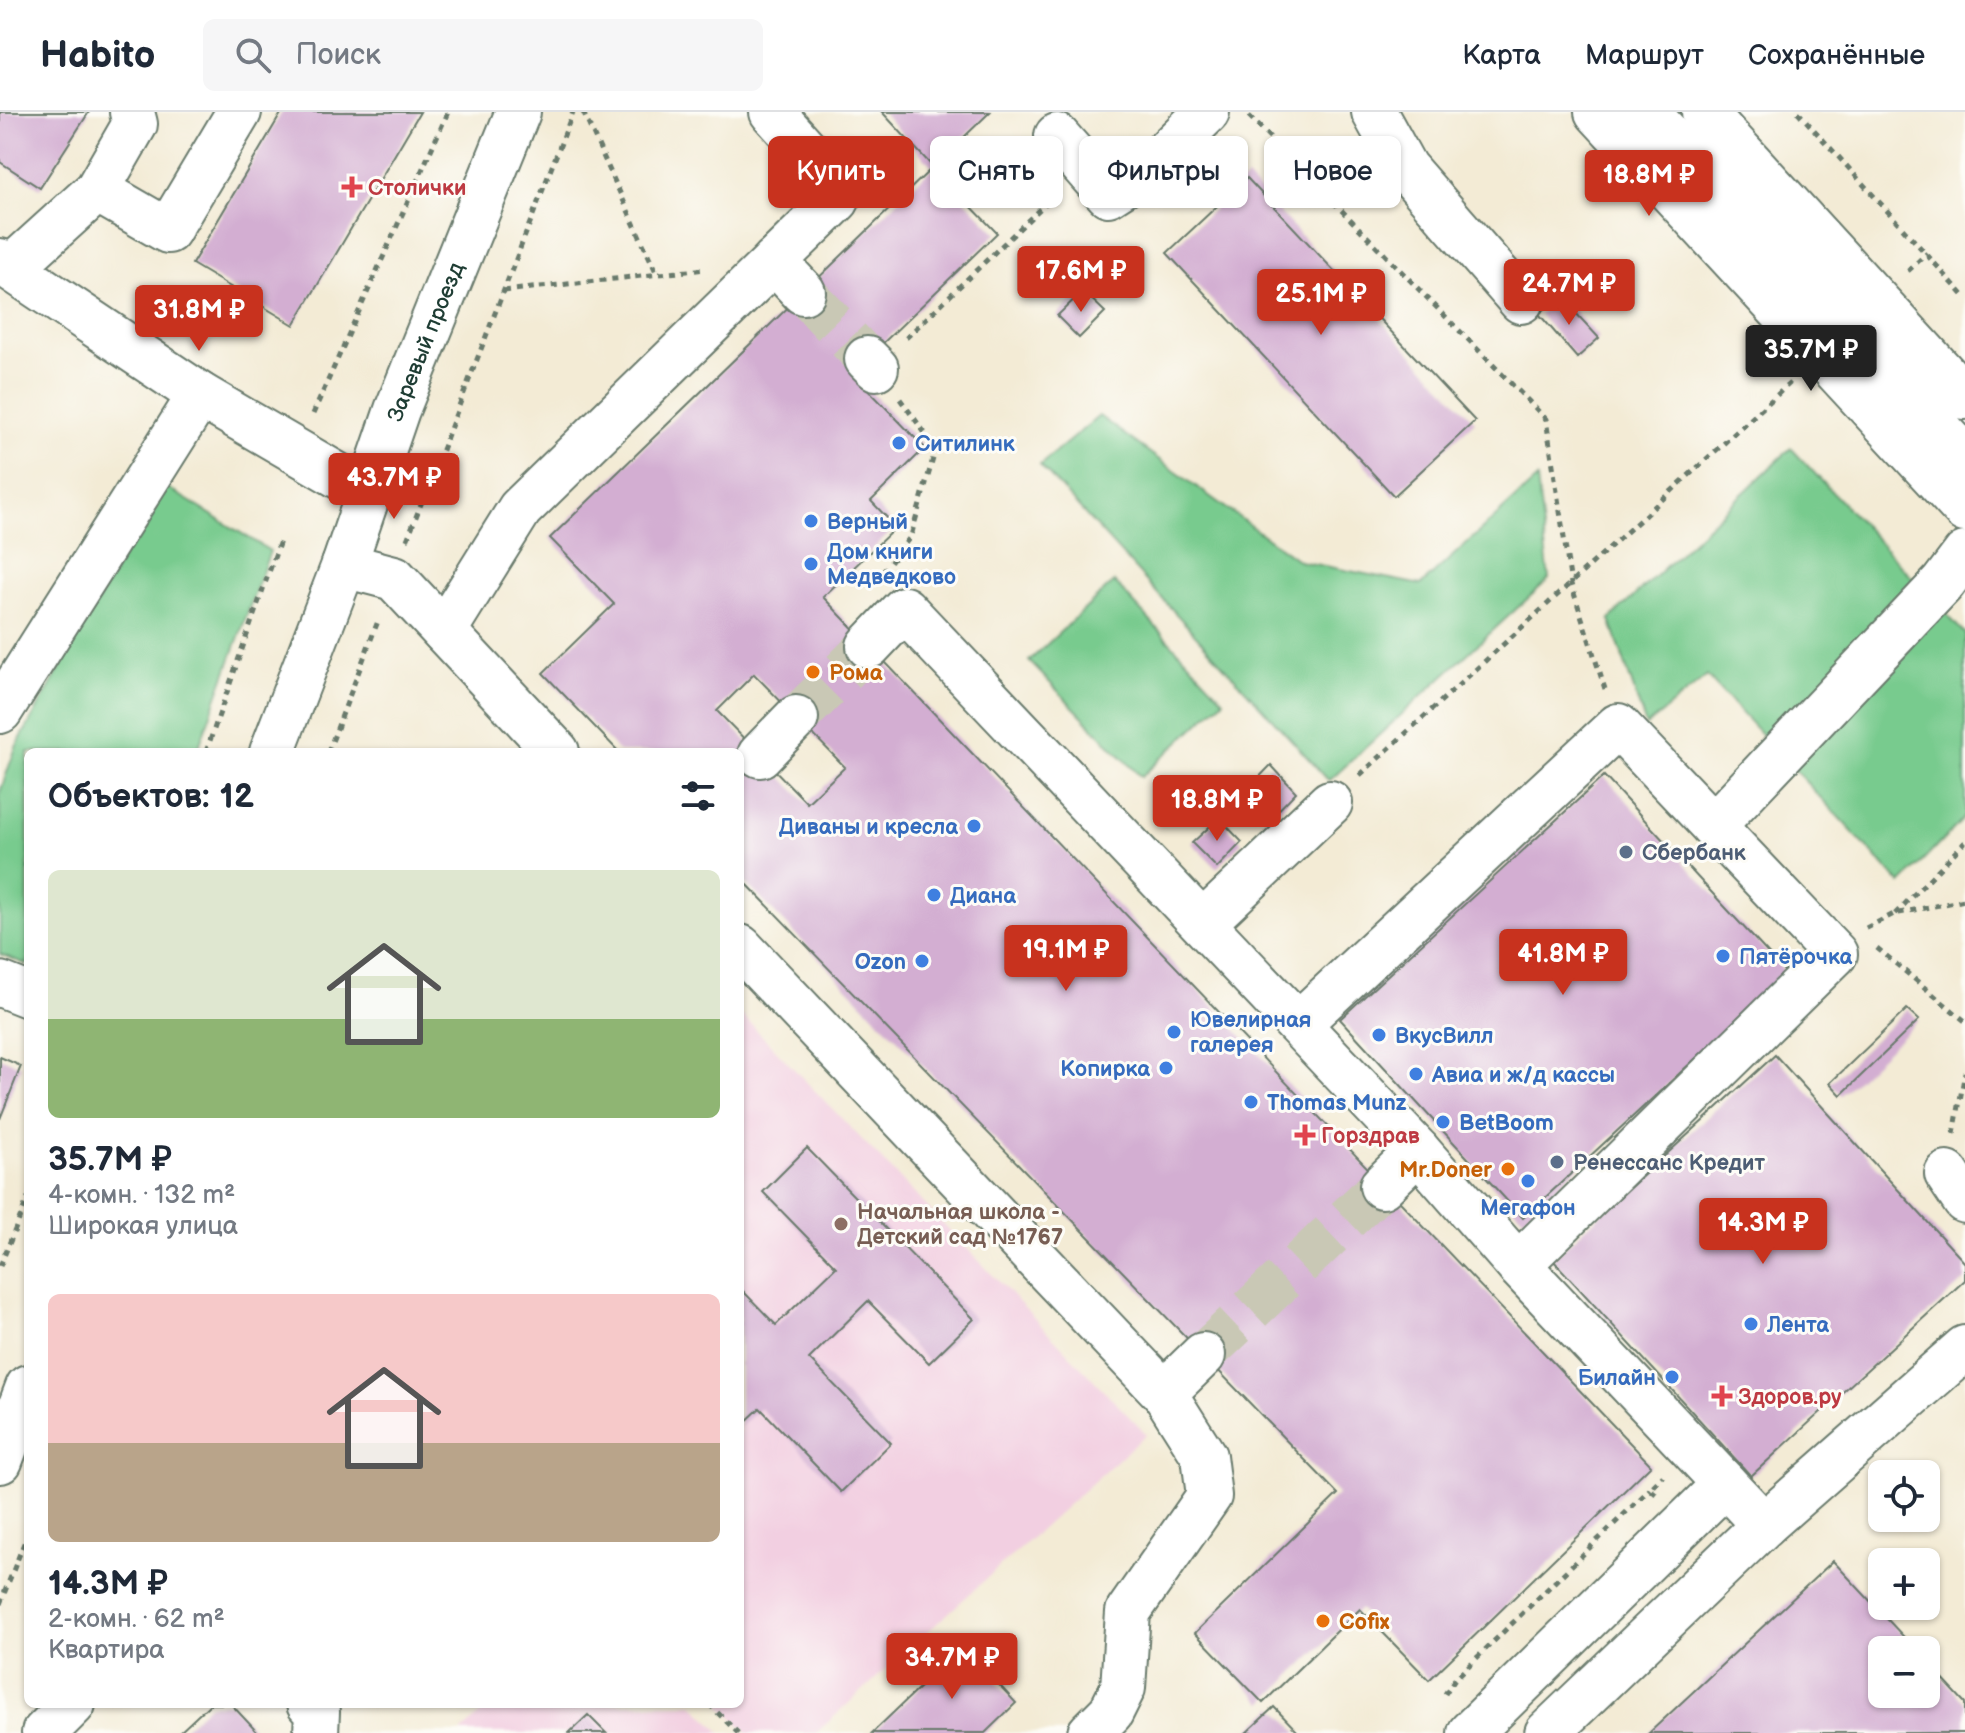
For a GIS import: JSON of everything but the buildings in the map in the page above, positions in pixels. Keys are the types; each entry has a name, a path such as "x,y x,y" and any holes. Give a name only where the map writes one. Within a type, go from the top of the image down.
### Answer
{"street":[{"path":"132,112 135,124 97,190 5,265 200,395 368,493"},
{"path":"97,190 168,231 239,112"},
{"name":"Заревый проезд","path":"274,748 344,565 397,410 518,112"},
{"path":"444,631 520,509 789,277 832,187 772,112"},
{"path":"1063,143 1108,194 1152,166 1207,112"},
{"path":"1374,112 1405,168 1521,301"},
{"path":"1597,112 1965,510"},
{"path":"1647,112 1965,457"},
{"path":"1704,112 1959,390"},
{"path":"1898,436 1890,424 1887,409 1898,384 1912,374 1927,372 1942,375 1959,390"},
{"path":"0,711 200,395"},
{"path":"1713,826 1943,583 1965,554"},
{"path":"344,565 394,578 553,748"},
{"path":"869,646 904,609 1418,1151 1518,1265 1764,1525"},
{"path":"760,755 796,718"},
{"path":"1298,1024 1618,726 1835,954 1518,1265"},
{"path":"1203,923 1330,803"},
{"path":"744,951 1164,1393 1204,1456 1209,1496 1128,1612 1123,1688 1111,1712 1090,1733"},
{"path":"0,984 24,993"},
{"path":"1382,1186 1418,1151"},
{"path":"1547,1733 1764,1525 1965,1348"},
{"path":"1164,1393 1203,1355"},
{"path":"12,1448 24,1402"},
{"path":"1454,1720 1725,1484"},
{"path":"44,1733 69,1708"},
{"path":"313,1708 317,1712 316,1733"}],"path":[{"path":"309,422 448,112"},
{"path":"330,748 425,488 573,112"},
{"path":"583,112 657,274"},
{"path":"1245,112 1546,419 1571,584 1618,726"},
{"path":"1798,112 1965,297"},
{"path":"1017,231 1041,208"},
{"path":"1900,279 1927,253"},
{"path":"504,291 714,268"},
{"path":"1330,803 1795,379"},
{"path":"207,748 281,538"},
{"path":"1894,914 1965,842"},
{"path":"1858,933 1894,914 1965,900"},
{"path":"1870,942 1965,1021"},
{"path":"1956,1188 1965,1072"},
{"path":"0,1266 24,1208"},
{"path":"1454,1720 1454,1680 1650,1489"},
{"path":"0,1604 24,1543"},
{"path":"713,1708 738,1733"}],"shaded area":[{"name":"Начальная школа - Детский сад №1767","path":"744,1017 1146,1434 816,1733 748,1733 723,1708 744,1708"},
{"path":"486,1708 697,1708 722,1733 461,1733"}],"green space":[{"path":"1099,416 1299,561 1421,585 1537,479 1549,579 1329,781 1040,465"},
{"path":"1791,448 1965,634 1965,817 1901,884 1707,676 1646,726 1610,619"},
{"path":"163,485 270,551 198,748 24,748 24,963 0,954 0,792 16,747"},
{"path":"1114,582 1224,700 1141,777 1029,661"}],"tunnel":[{"path":"803,292 867,359"},
{"path":"796,718 869,646"},
{"path":"1203,1355 1382,1186"}],"place":[{"name":"Столички","path":"352,187"},
{"name":"Ситилинк","path":"899,443"},
{"name":"Верный","path":"811,521"},
{"name":"Дом книги Медведково","path":"811,564"},
{"name":"Рома","path":"813,672"},
{"name":"Диваны и кресла","path":"974,826"},
{"name":"Сбербанк","path":"1626,852"},
{"name":"Диана","path":"934,895"},
{"name":"Пятёрочка","path":"1723,956"},
{"name":"Ozon","path":"922,961"},
{"name":"Ювелирная галерея","path":"1174,1032"},
{"name":"ВкусВилл","path":"1379,1035"},
{"name":"Копирка","path":"1166,1068"},
{"name":"Авиа и ж/д кассы","path":"1416,1074"},
{"name":"Thomas Munz","path":"1251,1102"},
{"name":"BetBoom","path":"1443,1122"},
{"name":"Горздрав","path":"1305,1135"},
{"name":"Ренессанс Кредит","path":"1557,1162"},
{"name":"Mr.Doner","path":"1508,1169"},
{"name":"Мегафон","path":"1528,1181"},
{"name":"Начальная школа - Детский сад №1767","path":"841,1224"},
{"name":"Лента","path":"1751,1324"},
{"name":"Билайн","path":"1672,1377"},
{"name":"Здоров.ру","path":"1722,1396"},
{"name":"Cofix","path":"1323,1621"}]}
